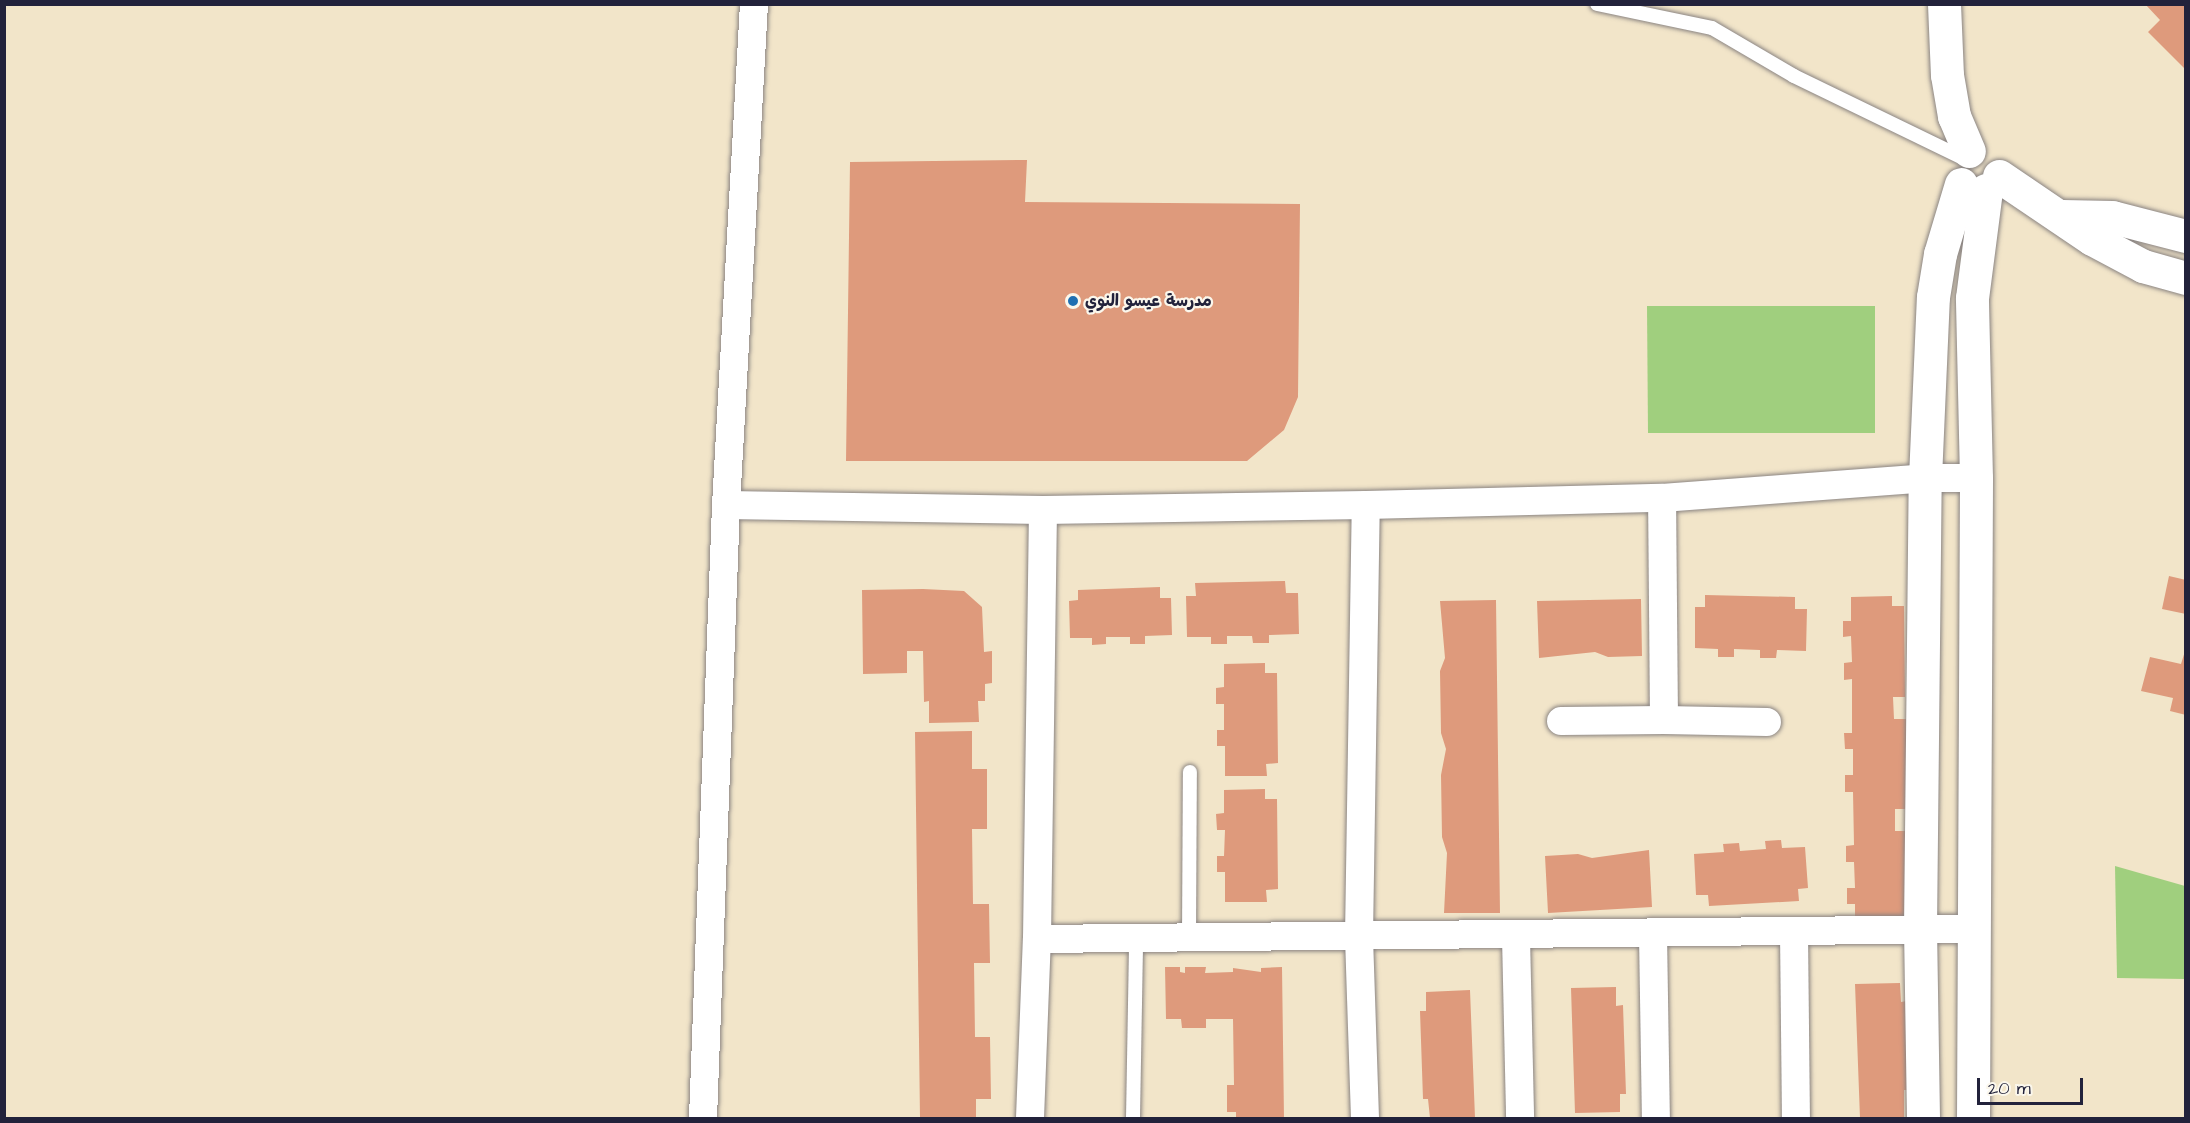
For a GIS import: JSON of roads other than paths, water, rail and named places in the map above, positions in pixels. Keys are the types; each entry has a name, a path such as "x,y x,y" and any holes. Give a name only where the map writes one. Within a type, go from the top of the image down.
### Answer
{"street":[{"path":"703,1119 726,505 754,4"},
{"path":"1944,4 1947,75 1954,116 1975,172 1972,298 1976,478 1971,929 1973,1119"},
{"path":"1975,172 2062,216 2092,239 2143,266 2186,278"},
{"path":"1923,1119 1920,930 1925,478 1933,297 1940,254 1975,172"},
{"path":"2062,216 2112,217 2186,236"},
{"path":"726,505 1043,510 1366,506 1662,498 1925,478 1976,478"},
{"path":"1662,498 1664,720"},
{"path":"1365,1119 1359,937 1366,506"},
{"path":"1030,1119 1037,939 1043,510"},
{"path":"1561,721 1767,722"},
{"path":"1037,939 1516,936 1971,929"},
{"path":"1794,932 1796,1119"},
{"path":"1653,934 1656,1119"},
{"path":"1516,936 1520,1119"}],"lane":[{"path":"1597,4 1712,28 1794,76 1975,172"},
{"path":"1189,939 1190,772"},
{"path":"1133,1119 1136,939"}],"place":[{"name":"مدرسة عيسو النوي","path":"1073,301"}]}
